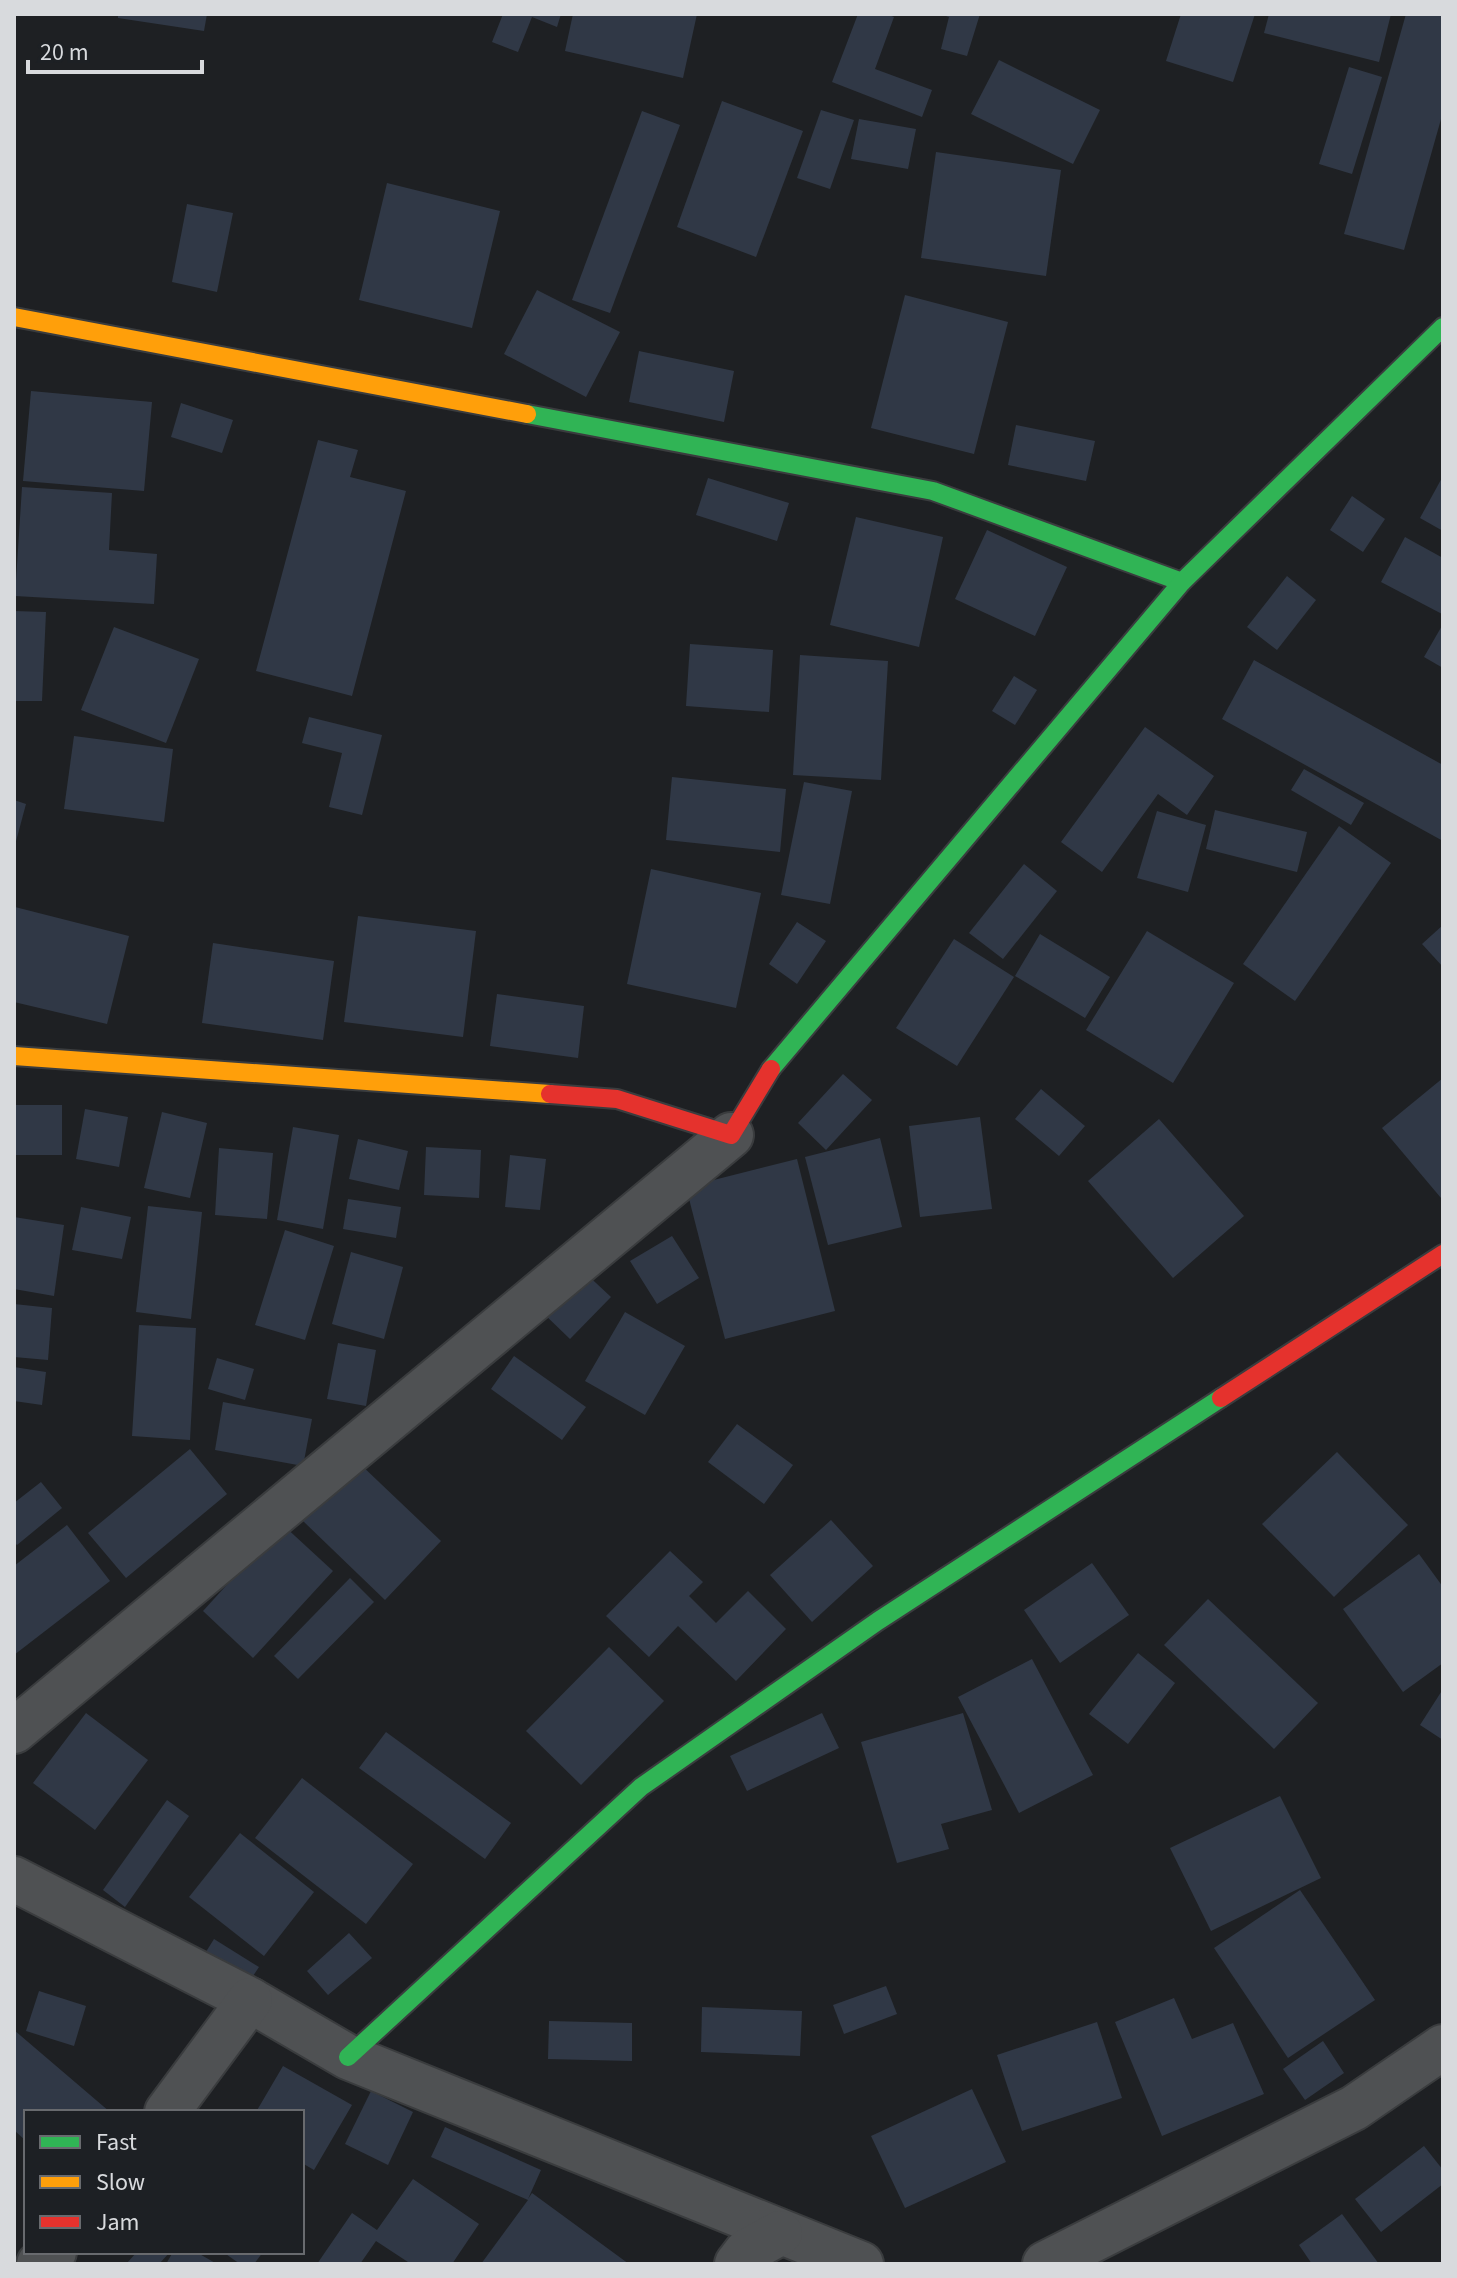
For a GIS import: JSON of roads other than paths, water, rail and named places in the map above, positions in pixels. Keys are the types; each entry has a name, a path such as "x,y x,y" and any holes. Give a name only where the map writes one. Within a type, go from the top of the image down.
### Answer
{"street":[{"path":"14,317 933,491 1182,582"},
{"path":"14,1731 731,1135 769,1071 1182,582 1443,327"},
{"path":"14,1056 617,1099 731,1135"},
{"path":"348,2057 641,1787 878,1621 1443,1254"},
{"path":"14,1879 250,2000 348,2057 861,2264"},
{"path":"168,2110 250,2000"},
{"path":"1045,2264 1354,2108 1443,2047"},
{"path":"737,2264 747,2251 780,2233"}]}
